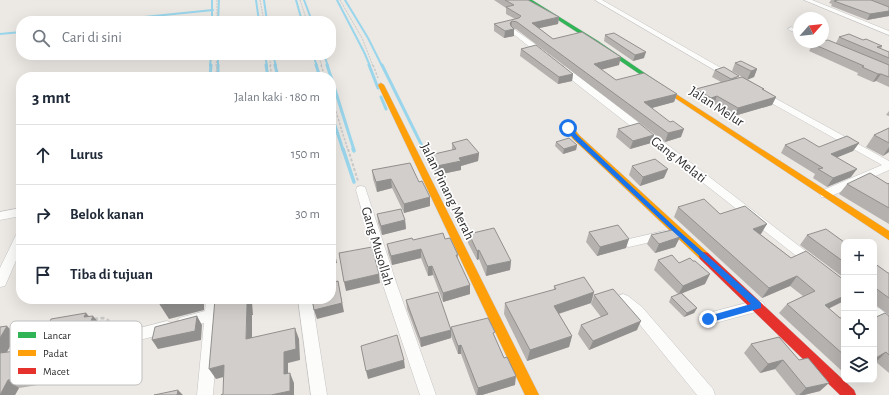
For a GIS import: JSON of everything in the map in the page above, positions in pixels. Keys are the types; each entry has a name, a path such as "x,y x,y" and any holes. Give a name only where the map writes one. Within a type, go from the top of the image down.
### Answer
{"street":[{"name":"Jalan Melur","path":"529,0 596,42 889,236"},
{"path":"598,0 740,81"},
{"path":"807,0 889,33"},
{"name":"Gang Melati","path":"513,31 820,268"},
{"name":"Jalan Pinang Merah","path":"381,85 532,395"},
{"path":"753,89 889,165"},
{"path":"568,128 576,138 758,306 849,395"},
{"path":"825,194 889,165"},
{"name":"Gang Musollah","path":"361,190 390,285 428,395"},
{"path":"0,216 16,213"},
{"path":"629,243 676,231"},
{"path":"0,282 16,247"},
{"path":"623,300 637,311 707,395"},
{"path":"205,395 212,304"},
{"path":"305,304 319,395"},
{"path":"708,319 758,306"},
{"path":"877,314 889,324"},
{"path":"142,333 211,315"}],"path":[{"path":"217,0 218,16"},
{"path":"260,0 263,16"},
{"path":"300,0 305,16"},
{"path":"340,0 362,38 381,85"},
{"path":"216,72 217,60"},
{"path":"270,60 271,72"},
{"path":"320,60 323,72"},
{"name":"Gang Musollah","path":"336,112 361,190"},
{"path":"88,320 103,318 108,321"}],"building":[{"path":"505,0 528,0 559,17 532,23 553,39 582,32 621,57 594,64 616,80 644,73 677,94 644,102 670,122 673,121 684,129 668,133 517,22 512,21 510,23 514,29 505,31 494,24 519,18 521,16 506,7 514,5"},
{"path":"871,0 889,7 889,11 870,14 834,1"},
{"path":"614,33 646,52 635,55 605,35"},
{"path":"849,34 882,46 877,47 889,52 889,58 839,37"},
{"path":"829,40 889,65 889,77 862,67 864,66 822,48 829,48"},
{"path":"536,45 573,74 559,77 521,49"},
{"path":"741,61 757,69 751,71 735,63"},
{"path":"724,67 739,76 731,79 715,70"},
{"path":"742,77 776,97 738,108 717,96 711,98 696,89"},
{"path":"639,123 654,135 633,141 618,129"},
{"path":"889,128 889,143 874,135"},
{"path":"847,136 859,143 831,154 857,169 833,178 818,169 823,168 785,145 804,138 819,147"},
{"path":"569,138 577,145 564,149 556,142"},
{"path":"467,139 479,153 459,158 461,161 437,166 430,155 456,149 452,143"},
{"path":"655,159 668,169 643,177 632,166"},
{"path":"410,163 419,182 422,181 430,197 404,204 391,179 376,182 372,170"},
{"path":"870,173 888,184 889,183 889,208 847,184"},
{"path":"704,199 720,214 745,206 767,224 753,229 791,258 806,251 841,278 841,297 825,305 841,318 841,352 787,304 815,291 797,276 769,288 678,207"},
{"path":"401,209 405,220 381,226 377,214"},
{"path":"618,225 629,239 600,247 589,232"},
{"path":"494,228 511,261 487,266 479,250 477,251 469,234"},
{"path":"826,229 841,240 841,260 807,235"},
{"path":"672,230 680,237 659,244 651,235"},
{"path":"443,233 445,239 450,238 470,285 443,293 432,266 428,267 421,249 391,256 387,244"},
{"path":"372,247 379,274 344,282 339,253"},
{"path":"672,255 679,263 690,258 710,274 683,286 658,260"},
{"path":"877,265 889,273 889,298 877,289"},
{"path":"584,277 594,292 554,306 572,336 530,350 505,303 556,289 554,286"},
{"path":"338,281 342,303 314,310 313,304 336,304 336,282"},
{"path":"613,289 641,321 593,341 581,325 608,314 594,295"},
{"path":"438,292 451,330 420,338 406,300"},
{"path":"681,293 697,308 687,313 671,297"},
{"path":"215,304 247,304 246,339 295,328 296,349 284,352 284,374 290,373 290,391 271,395 221,395 223,394 224,365 209,369"},
{"path":"86,313 84,317 93,316 91,321 50,321 51,319"},
{"path":"885,313 889,316 889,355 886,352 877,357 877,347 877,317"},
{"path":"197,316 195,331 152,340 155,327"},
{"path":"488,318 495,332 493,333 504,358 507,357 516,376 478,388 461,345 458,346 451,327"},
{"path":"7,326 0,338 0,327"},
{"path":"397,335 404,360 366,371 361,346"},
{"path":"779,337 799,360 808,358 829,383 806,388 783,360 768,364 751,344"},
{"path":"10,352 10,380 8,380 0,395 0,353"},
{"path":"178,390 177,395 154,395"}],"waterway":[{"path":"212,0 212,10"},
{"path":"218,16 219,0"},
{"path":"256,0 258,16"},
{"path":"264,0 266,16"},
{"path":"296,0 301,16"},
{"path":"304,0 310,16"},
{"path":"337,0 370,66"},
{"path":"345,0 368,38 382,66"},
{"path":"154,16 212,10"},
{"path":"212,10 212,16"},
{"path":"0,34 16,32"},
{"path":"210,66 211,60"},
{"path":"218,60 218,72"},
{"path":"266,60 267,66"},
{"path":"274,60 276,66"},
{"path":"315,60 317,66"},
{"path":"326,60 328,66"},
{"path":"210,72 211,65"},
{"path":"266,65 267,72"},
{"path":"275,65 277,72"},
{"path":"316,65 318,72"},
{"path":"327,65 329,72"},
{"path":"369,65 378,88"},
{"path":"382,65 424,150"},
{"path":"336,93 354,150"},
{"path":"381,97 386,109"},
{"path":"336,128 343,150"},
{"path":"343,149 354,182"},
{"path":"423,149 426,155"}],"traffic: fast":[{"path":"529,0 596,42 665,89"}],"traffic: slow":[{"path":"381,85 532,395"},
{"path":"665,89 889,236"},
{"path":"569,128 576,137 704,256"}],"traffic: jam":[{"path":"704,256 849,395"}],"route":[{"path":"568,128 576,138 758,306 708,319"}]}
